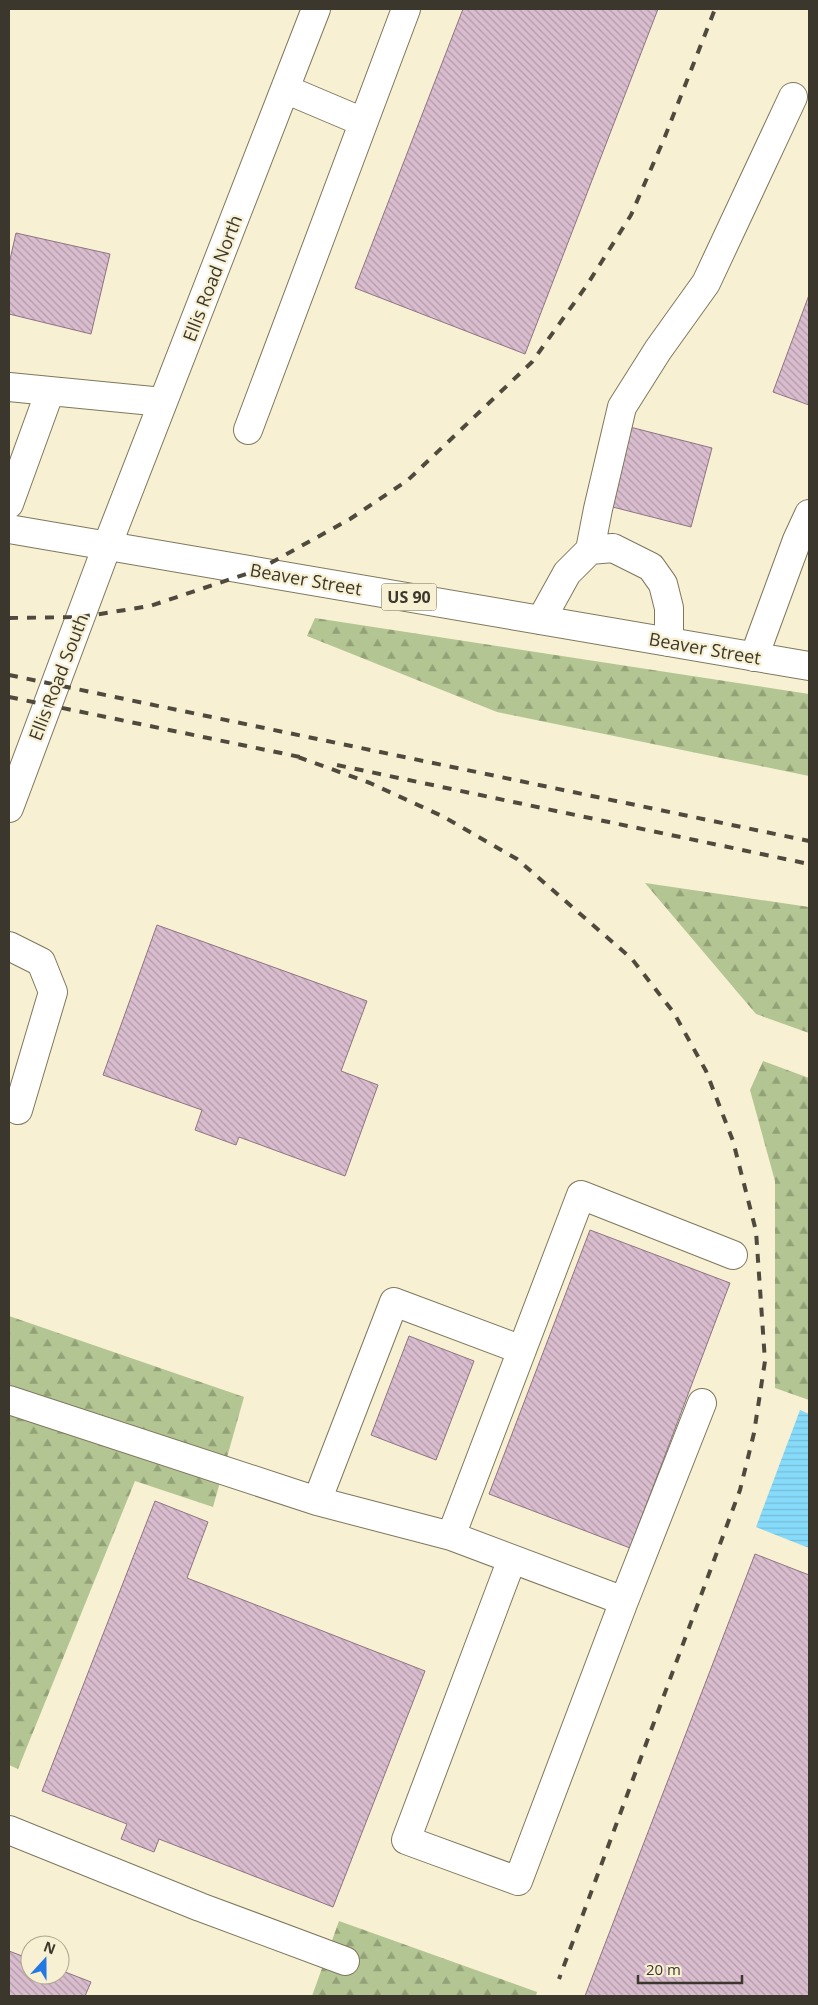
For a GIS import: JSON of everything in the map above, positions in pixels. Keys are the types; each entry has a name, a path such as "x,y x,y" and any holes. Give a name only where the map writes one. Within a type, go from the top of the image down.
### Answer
{"street":[{"name":"Ellis Road North","path":"108,546 316,9"},
{"path":"248,430 406,9"},
{"path":"285,89 364,122"},
{"path":"541,620 567,573 590,550 622,407 658,350 706,283 793,97"},
{"path":"9,387 164,402"},
{"path":"9,504 50,391"},
{"path":"754,657 797,540 809,514"},
{"name":"Beaver Street","path":"9,529 809,666"},
{"name":"Ellis Road South","path":"9,808 108,546"},
{"path":"590,550 613,548 652,567 663,584 669,608 668,642"},
{"path":"9,946 41,962 53,992 18,1110"},
{"path":"451,1536 582,1195 733,1255"},
{"path":"317,1501 394,1302 522,1350"},
{"path":"9,1400 317,1501 451,1536 624,1601"},
{"path":"512,1559 406,1840 518,1881 624,1601 702,1403"},
{"path":"9,1830 200,1907 345,1961"}],"green space":[{"path":"315,618 809,694 809,776 497,712 307,636"},
{"path":"645,883 809,907 809,1033 756,1014"},
{"path":"763,1061 809,1078 809,1400 775,1388 775,1181 750,1090"},
{"path":"9,1316 244,1397 213,1507 135,1481 18,1769 9,1765"},
{"path":"339,1921 537,1992 536,1996 312,1996"}],"water":[{"path":"800,1410 809,1414 809,1548 756,1527"}],"building":[{"path":"463,9 658,9 525,354 355,288"},
{"path":"16,233 110,254 91,334 9,314 9,264"},
{"path":"809,295 809,405 773,392"},
{"path":"626,426 712,448 691,527 605,505"},
{"path":"157,925 367,1001 341,1071 378,1085 345,1176 239,1137 236,1145 195,1130 202,1110 103,1075"},
{"path":"590,1230 730,1283 630,1548 489,1494"},
{"path":"409,1336 474,1361 436,1460 371,1435"},
{"path":"155,1501 208,1522 187,1578 425,1671 333,1907 159,1839 154,1852 121,1839 127,1824 42,1791"},
{"path":"755,1554 809,1575 809,1996 585,1996"},
{"path":"9,1951 20,1955 20,1985 70,1985 70,1974 91,1982 85,1996 9,1996"}],"railway":[{"path":"9,618 81,617 150,606 258,570 350,519 408,480 532,362 587,285 631,215 664,139 715,9"},
{"path":"9,675 809,841"},
{"path":"9,697 305,758"},
{"path":"298,757 370,783 442,816 517,859 632,959 674,1013 706,1071 733,1141 756,1231 765,1361 754,1433 740,1490 559,1979"},
{"path":"337,765 809,864"}]}
